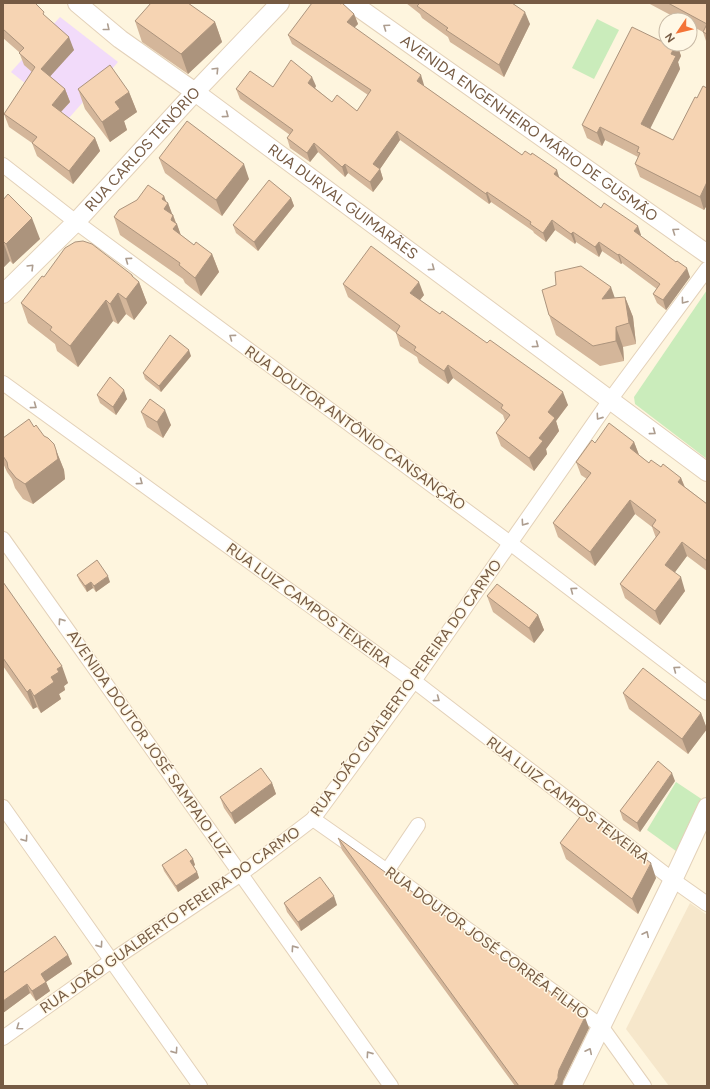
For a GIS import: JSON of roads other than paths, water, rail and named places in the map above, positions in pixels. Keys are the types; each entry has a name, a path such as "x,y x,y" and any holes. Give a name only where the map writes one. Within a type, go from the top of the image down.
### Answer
{"street":[{"name":"RUA DURVAL GUIMARÃES","path":"77,3 120,39 195,92 707,472"},
{"name":"RUA CARLOS TENÓRIO","path":"3,294 76,222 195,92 280,3"},
{"name":"AVENIDA ENGENHEIRO MÁRIO DE GUSMÃO","path":"352,3 707,254"},
{"name":"RUA DOUTOR ANTÔNIO CANSANÇÃO","path":"3,164 76,222 510,543 707,693"},
{"name":"RUA JOÃO GUALBERTO PEREIRA DO CARMO","path":"3,1038 111,961 241,874 313,819 414,681 610,400 707,269"},
{"name":"RUA LUIZ CAMPOS TEIXEIRA","path":"5,387 414,681 673,880 707,904"},
{"name":"AVENIDA DOUTOR JOSÉ SAMPAIO LUZ","path":"3,539 391,1086"},
{"path":"3,807 200,1086"},
{"path":"572,1086 707,807"},
{"name":"RUA DOUTOR JOSÉ CORRÊA FILHO","path":"313,819 601,1026 644,1086"},
{"path":"387,871 418,825"}]}
